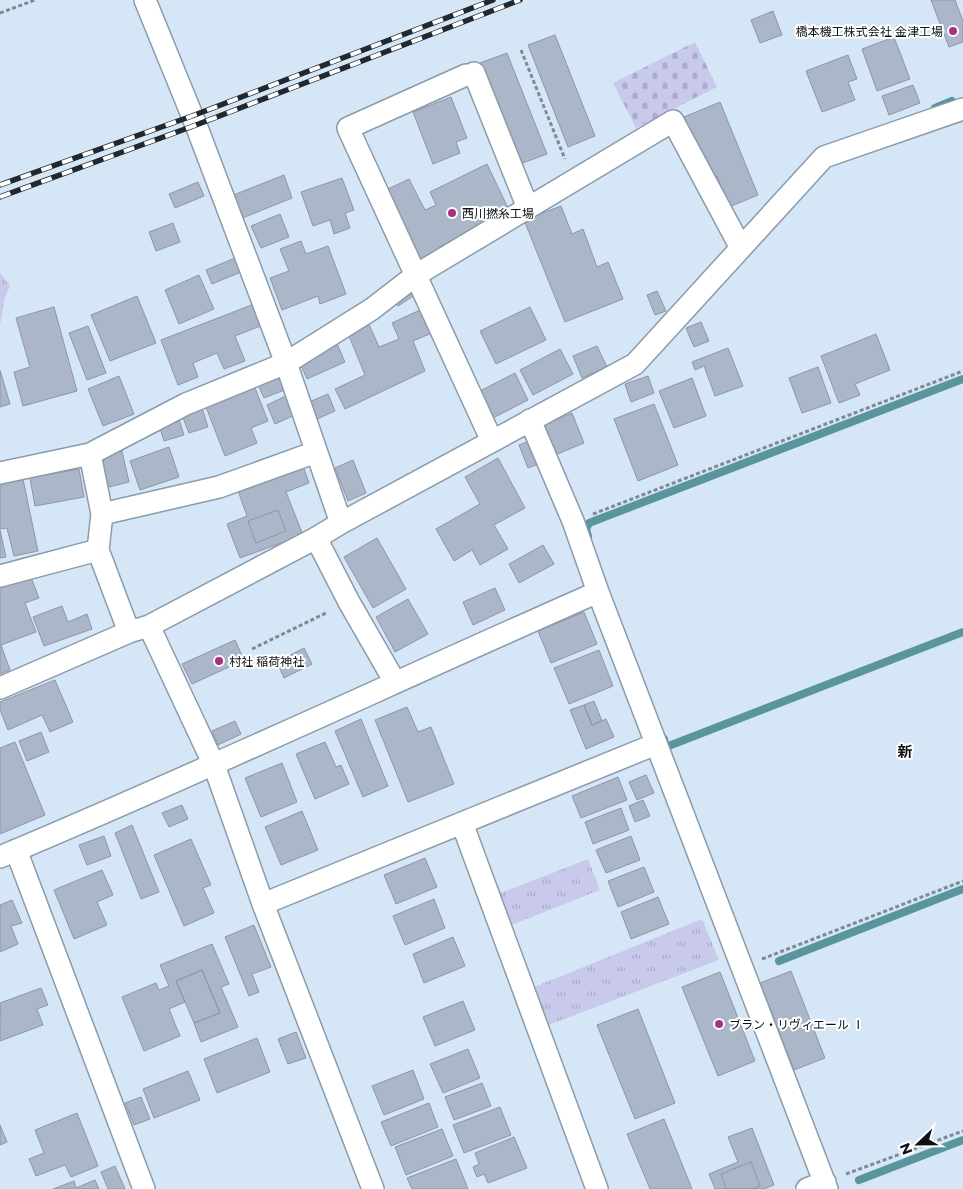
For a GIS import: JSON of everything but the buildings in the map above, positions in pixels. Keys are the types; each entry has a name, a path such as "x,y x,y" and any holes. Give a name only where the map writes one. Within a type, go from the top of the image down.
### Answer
{"street":[{"path":"145,0 196,125 286,363 341,523"},
{"path":"492,441 348,128 470,74 528,208"},
{"path":"0,688 139,629 316,538 635,364 824,157 963,109"},
{"path":"0,473 90,454 186,404 286,363 372,309 416,275 673,121 741,248"},
{"path":"530,420 573,522 656,744 743,966 820,1187"},
{"path":"102,514 219,487 316,452"},
{"path":"90,454 102,514 98,550 214,765 263,904 373,1189"},
{"path":"316,538 349,602 395,682"},
{"path":"0,576 98,550"},
{"path":"144,1189 8,854 214,765 598,592"},
{"path":"263,904 656,744"},
{"path":"462,823 597,1189"}],"path":[{"path":"0,13 35,0"},
{"path":"521,50 574,180"},
{"path":"573,522 963,371"},
{"path":"252,649 349,602"},
{"path":"743,966 963,881"},
{"path":"820,1187 963,1131"}],"green space":[{"path":"695,42 717,87 636,128 613,83"},
{"path":"0,273 10,286 4,300 0,326"},
{"path":"588,859 600,890 509,926 496,895"},
{"path":"702,919 719,960 546,1026 534,987"}],"waterway":[{"path":"935,108 952,101"},
{"path":"588,536 586,529 589,523 963,379"},
{"path":"664,739 666,747 963,632"},
{"path":"779,961 963,889"},
{"path":"859,1180 963,1140"}],"railway":[{"path":"0,185 192,116 493,0"},
{"path":"0,197 196,125 520,0"}],"place":[{"name":"橋本機工株式会社 金津工場","path":"953,31"},
{"name":"西川撚糸工場","path":"452,213"},
{"name":"村社 稲荷神社","path":"219,661"},
{"name":"ブラン・リヴィエール Ⅰ","path":"719,1024"}],"district":[{"name":"新","path":"905,751"}]}
